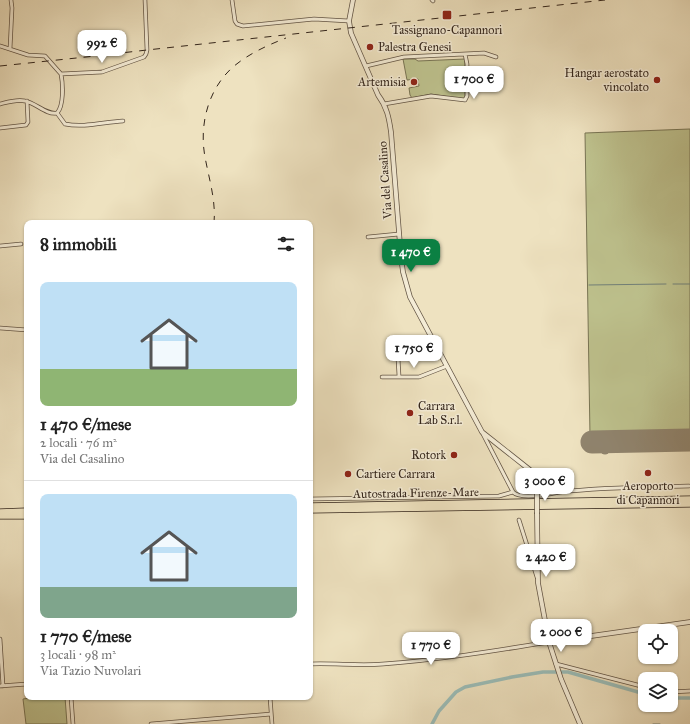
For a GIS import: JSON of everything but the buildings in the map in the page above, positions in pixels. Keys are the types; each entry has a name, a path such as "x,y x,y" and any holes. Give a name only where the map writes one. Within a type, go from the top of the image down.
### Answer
{"highway":[{"name":"Autostrada Firenze-Mare","path":"313,506 690,499"},
{"name":"Autostrada Firenze-Mare","path":"313,510 690,504"},
{"path":"0,512 24,511"},
{"path":"0,516 24,516"}],"street":[{"path":"10,49 11,0"},
{"path":"61,74 96,73 144,57 147,50 145,0"},
{"path":"232,0 235,21 237,24 243,26 314,19 349,21"},
{"name":"Via del Casalino","path":"353,0 349,21 351,33 378,95 389,115 403,272 410,297 482,432 530,470 536,481 538,514 538,583 549,642 559,674 580,724"},
{"path":"0,46 28,55 45,56 61,74 61,106 57,113"},
{"path":"384,104 431,96 465,100 467,96 467,64 465,54"},
{"path":"366,66 404,57 465,54 484,54 496,57"},
{"path":"0,104 10,101 27,101 52,113 57,113 65,124 72,126 123,121"},
{"path":"0,128 26,125 28,122 27,101"},
{"path":"368,237 399,234"},
{"path":"0,246 21,244"},
{"path":"0,328 24,330"},
{"path":"397,341 399,376"},
{"path":"382,377 421,376 447,366"},
{"path":"482,432 513,492 517,495 587,489 689,486"},
{"path":"313,499 499,496 513,492"},
{"path":"519,520 538,583"},
{"path":"313,664 382,665 492,651 690,622"},
{"path":"0,639 1,686 24,684"},
{"path":"556,664 638,684"},
{"path":"678,692 690,691"},
{"path":"71,700 73,724"},
{"path":"270,700 272,724"},
{"path":"151,724 271,714"}],"green space":[{"path":"403,59 415,59 418,61 465,59 465,98 462,99 431,94 412,98 409,88 419,86 418,79 407,80"},
{"path":"690,129 690,434 590,436 585,133"},
{"path":"23,699 65,700 67,724 26,724"}],"waterway":[{"path":"589,285 666,284"},
{"path":"673,284 690,284"},
{"path":"432,724 439,711 456,692 465,687 543,672 568,672 638,692"},
{"path":"678,698 690,698"},
{"path":"653,724 660,724"}],"taxiway":[{"path":"605,442 605,450"}],"runway":[{"path":"592,442 690,440"}],"railway":[{"path":"0,66 605,0"},
{"path":"214,220 213,198 203,145 203,133 207,108 217,86 233,67 258,50 286,38"}],"place":[{"name":"Tassignano-Capannori","path":"447,15"},
{"name":"Palestra Genesi","path":"370,47"},
{"name":"Hangar aerostato vincolato","path":"657,80"},
{"name":"Artemisia","path":"414,82"},
{"name":"Carrara Lab S.r.l.","path":"410,413"},
{"name":"Rotork","path":"454,455"},
{"name":"Aeroporto di Capannori","path":"648,473"},
{"name":"Cartiere Carrara","path":"348,474"}]}
